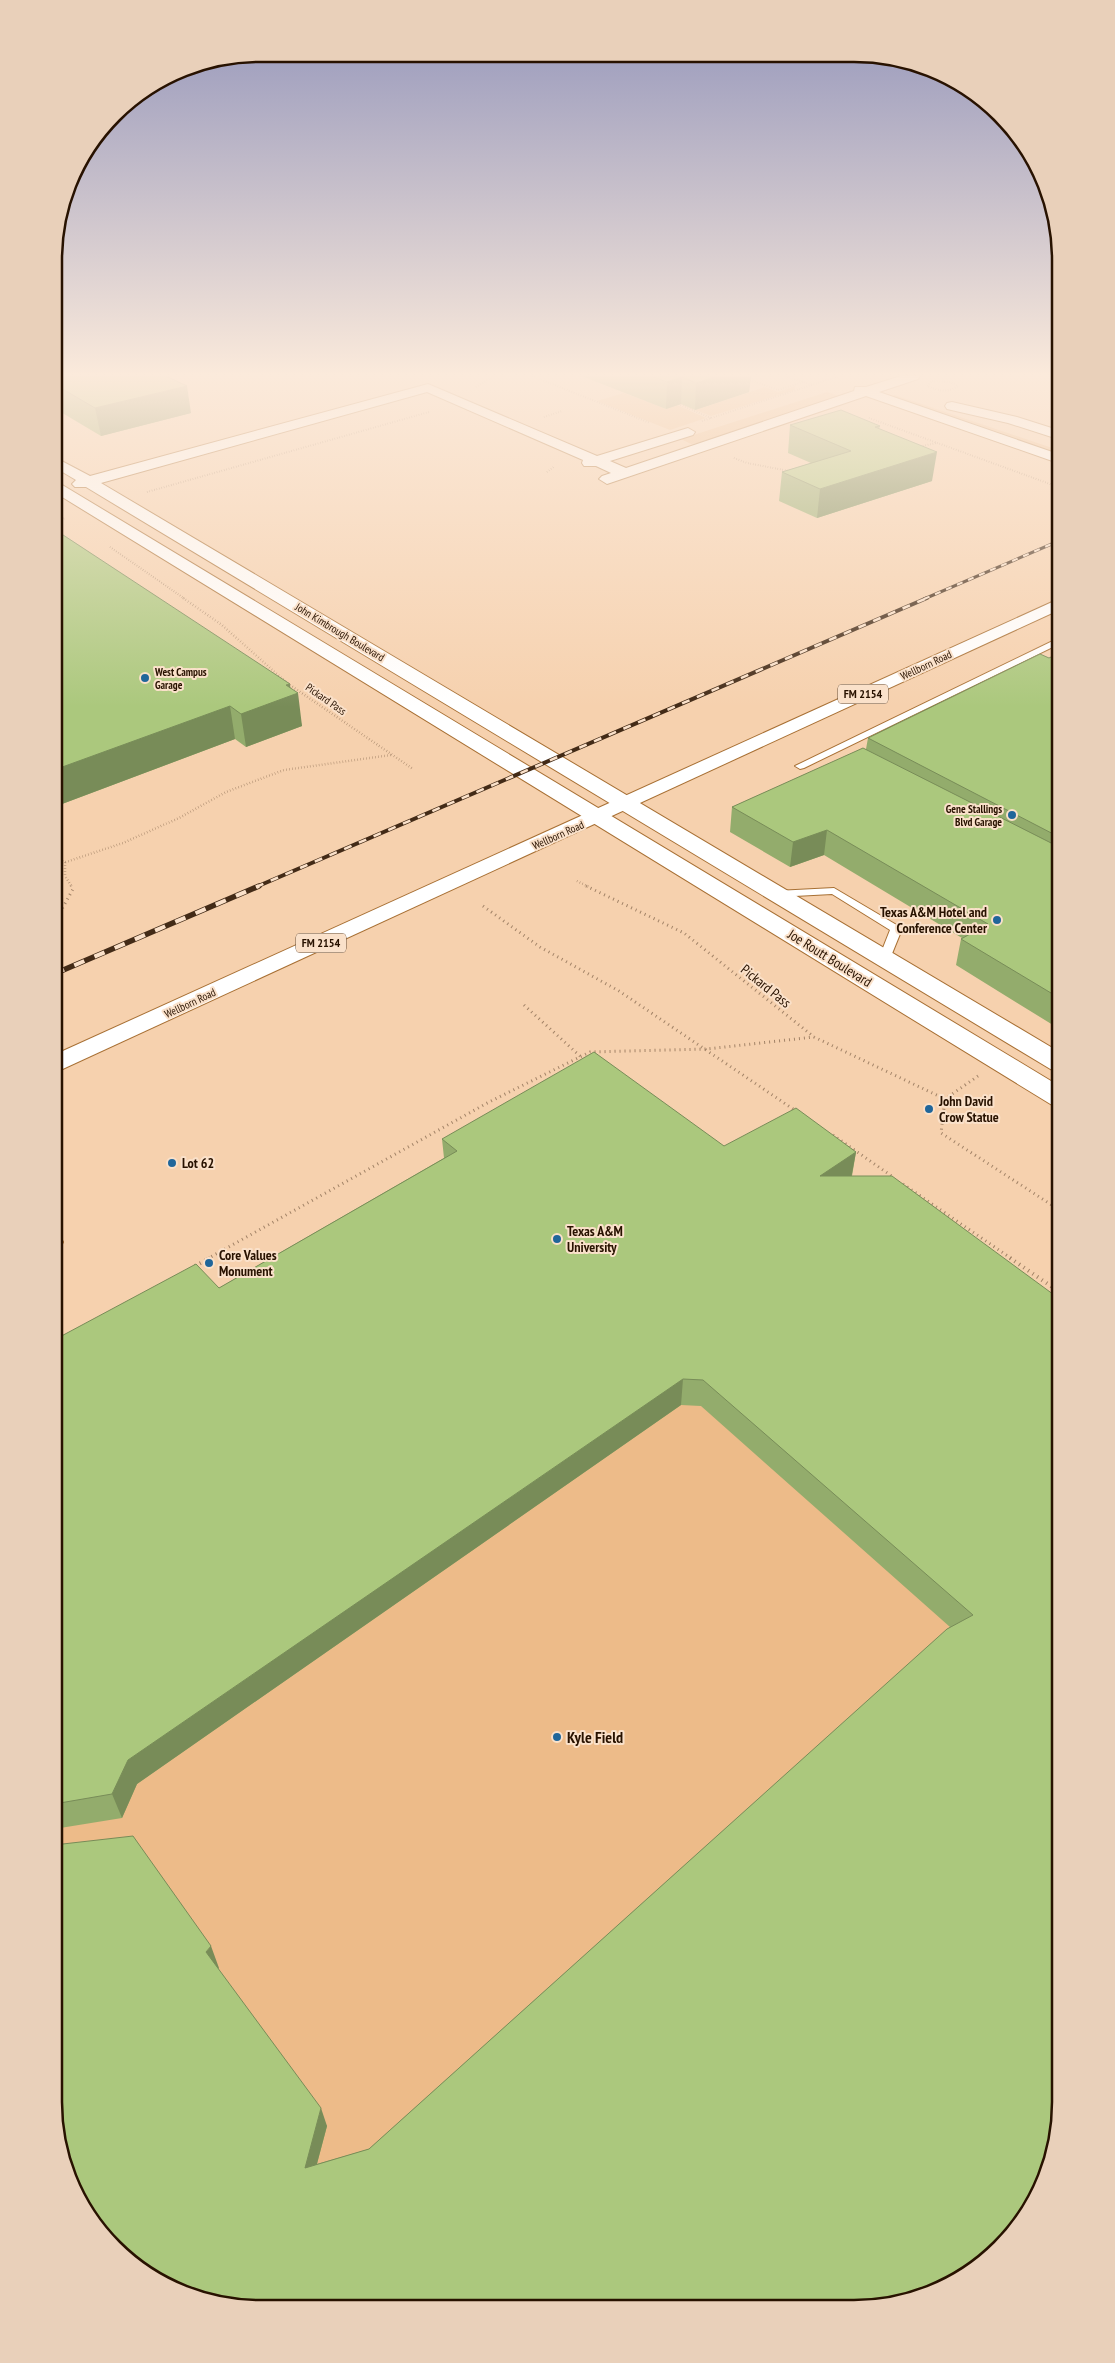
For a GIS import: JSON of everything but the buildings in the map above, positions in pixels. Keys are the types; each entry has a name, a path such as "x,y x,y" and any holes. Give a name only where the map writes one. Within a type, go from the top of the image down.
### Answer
{"street":[{"name":"John Kimbrough Boulevard","path":"97,486 626,804"},
{"name":"John Kimbrough Boulevard","path":"62,491 84,502 599,817"},
{"path":"62,508 111,494 134,492"},
{"path":"183,563 201,561 231,577 257,582"},
{"path":"263,612 292,602"},
{"name":"Wellborn Road","path":"62,1061 599,817 1052,607"},
{"name":"Joe Routt Boulevard","path":"626,804 1052,1059"},
{"name":"Joe Routt Boulevard","path":"599,817 1052,1093"},
{"path":"749,907 776,894"},
{"path":"859,975 885,958"}],"lane":[{"path":"800,766 836,753 1022,662 1052,645"},
{"path":"776,894 834,891 896,929 885,958"}],"path":[{"path":"134,492 155,486"},
{"name":"Pickard Pass","path":"104,543 235,636 287,683 413,769"},
{"path":"62,863 123,843 179,818 226,792 284,770 392,755"},
{"path":"62,909 72,889 65,876 65,862"},
{"name":"Pickard Pass","path":"577,881 684,933 814,1037 946,1099"},
{"path":"483,906 540,947 619,990 803,1115"},
{"path":"524,1005 581,1057"},
{"path":"193,1267 489,1102 590,1052 707,1049 814,1037"},
{"path":"978,1076 946,1099 941,1133 1052,1205"},
{"path":"828,1132 1052,1287"}],"shaded area":[{"name":"Kyle Field","path":"202,1290 1052,1333 1052,2115 1046,2154 1032,2190 1019,2213 995,2243 954,2274 906,2294 867,2300 819,2300 62,2105 62,1368"}],"railway":[{"path":"924,599 1052,544"},
{"path":"256,887 927,598"},
{"path":"62,971 259,886"}],"place":[{"name":"West Campus Garage","path":"145,678"},
{"name":"Gene Stallings Blvd Garage","path":"1012,815"},
{"name":"Texas A&M Hotel and Conference Center","path":"997,920"},
{"name":"John David Crow Statue","path":"929,1109"},
{"name":"Lot 62","path":"172,1163"},
{"name":"Texas A&M University","path":"557,1239"},
{"name":"Core Values Monument","path":"209,1263"},
{"name":"Kyle Field","path":"557,1737"}]}
